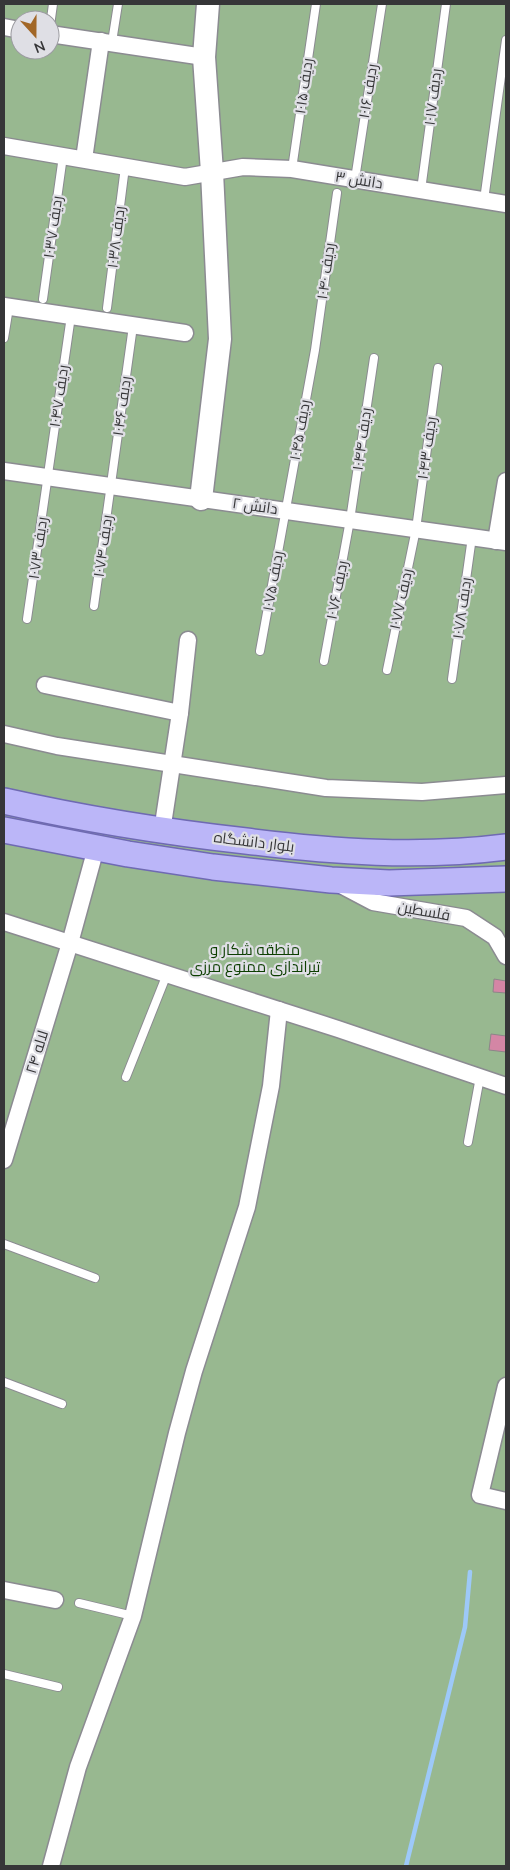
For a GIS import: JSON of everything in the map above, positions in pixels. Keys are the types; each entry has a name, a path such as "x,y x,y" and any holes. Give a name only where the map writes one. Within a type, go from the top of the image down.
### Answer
{"main road":[{"name":"بلوار دانشگاه","path":"4,801 162,831 333,851 389,853 469,852 506,847"},
{"name":"بلوار دانشگاه","path":"4,830 96,848 213,866 331,880 389,884 506,879"}],"street":[{"path":"201,499 220,339 204,57 208,4"},
{"path":"60,35 204,57"},
{"path":"84,159 106,42"},
{"name":"دانش ۳","path":"4,146 185,177 243,167 292,169 506,204"},
{"path":"6,307 185,333"},
{"name":"دانش ۲","path":"4,471 501,541"},
{"path":"501,541 506,481"},
{"path":"162,831 180,713 188,640"},
{"path":"45,686 180,713"},
{"path":"4,734 57,746 326,788 422,792 506,785"},
{"name":"لاله ۲۴","path":"4,1160 70,943 96,848"},
{"name":"فلسطین","path":"331,880 373,902 466,918 495,937 506,956"},
{"path":"4,922 279,1010 506,1086"},
{"path":"51,1866 78,1767 133,1616 176,1433 210,1317 247,1207 271,1086 279,1010"},
{"path":"506,1386 503,1409 480,1495 506,1501"},
{"path":"4,1590 55,1600"}],"lane":[{"path":"106,42 118,4"},
{"name":"ردیف ۱۰۱۵","path":"292,169 316,4"},
{"name":"ردیف ۱۰۱۶","path":"355,179 382,4"},
{"name":"ردیف ۱۰۱۷","path":"421,190 446,4"},
{"path":"484,200 506,40"},
{"name":"ردیف ۱۰۳۷","path":"43,299 63,156"},
{"name":"ردیف ۱۰۳۸","path":"107,308 125,166"},
{"name":"ردیف ۱۰۴۰","path":"315,350 337,192"},
{"path":"4,338 6,307"},
{"name":"ردیف ۱۰۴۷","path":"48,477 71,316"},
{"name":"ردیف ۱۰۴۶","path":"111,486 133,326"},
{"name":"ردیف ۱۰۴۵","path":"286,511 315,350"},
{"name":"ردیف ۱۰۴۴","path":"350,520 374,358"},
{"name":"ردیف ۱۰۴۳","path":"416,529 438,368"},
{"name":"ردیف ۱۰۷۳","path":"27,618 48,477"},
{"name":"ردیف ۱۰۷۴","path":"94,606 111,486"},
{"name":"ردیف ۱۰۷۵","path":"260,651 286,511"},
{"name":"ردیف ۱۰۷۶","path":"324,660 350,520"},
{"name":"ردیف ۱۰۷۷","path":"387,670 416,529"},
{"name":"ردیف ۱۰۷۸","path":"452,679 472,537"},
{"path":"126,1077 167,974"},
{"path":"468,1142 480,1077"},
{"path":"4,1244 95,1278"},
{"path":"4,1382 62,1404"},
{"path":"79,1603 133,1616"},
{"path":"4,1674 58,1687"}],"green space":[{"name":"منطقه شکار و تیراندازی ممنوع مرزی","path":"4,4 506,4 506,1866 4,1866"}],"building":[{"path":"494,979 506,981 506,993 493,992"},
{"path":"491,1034 506,1036 506,1052 489,1050"}],"waterway":[{"path":"406,1866 465,1627 470,1572"}]}
